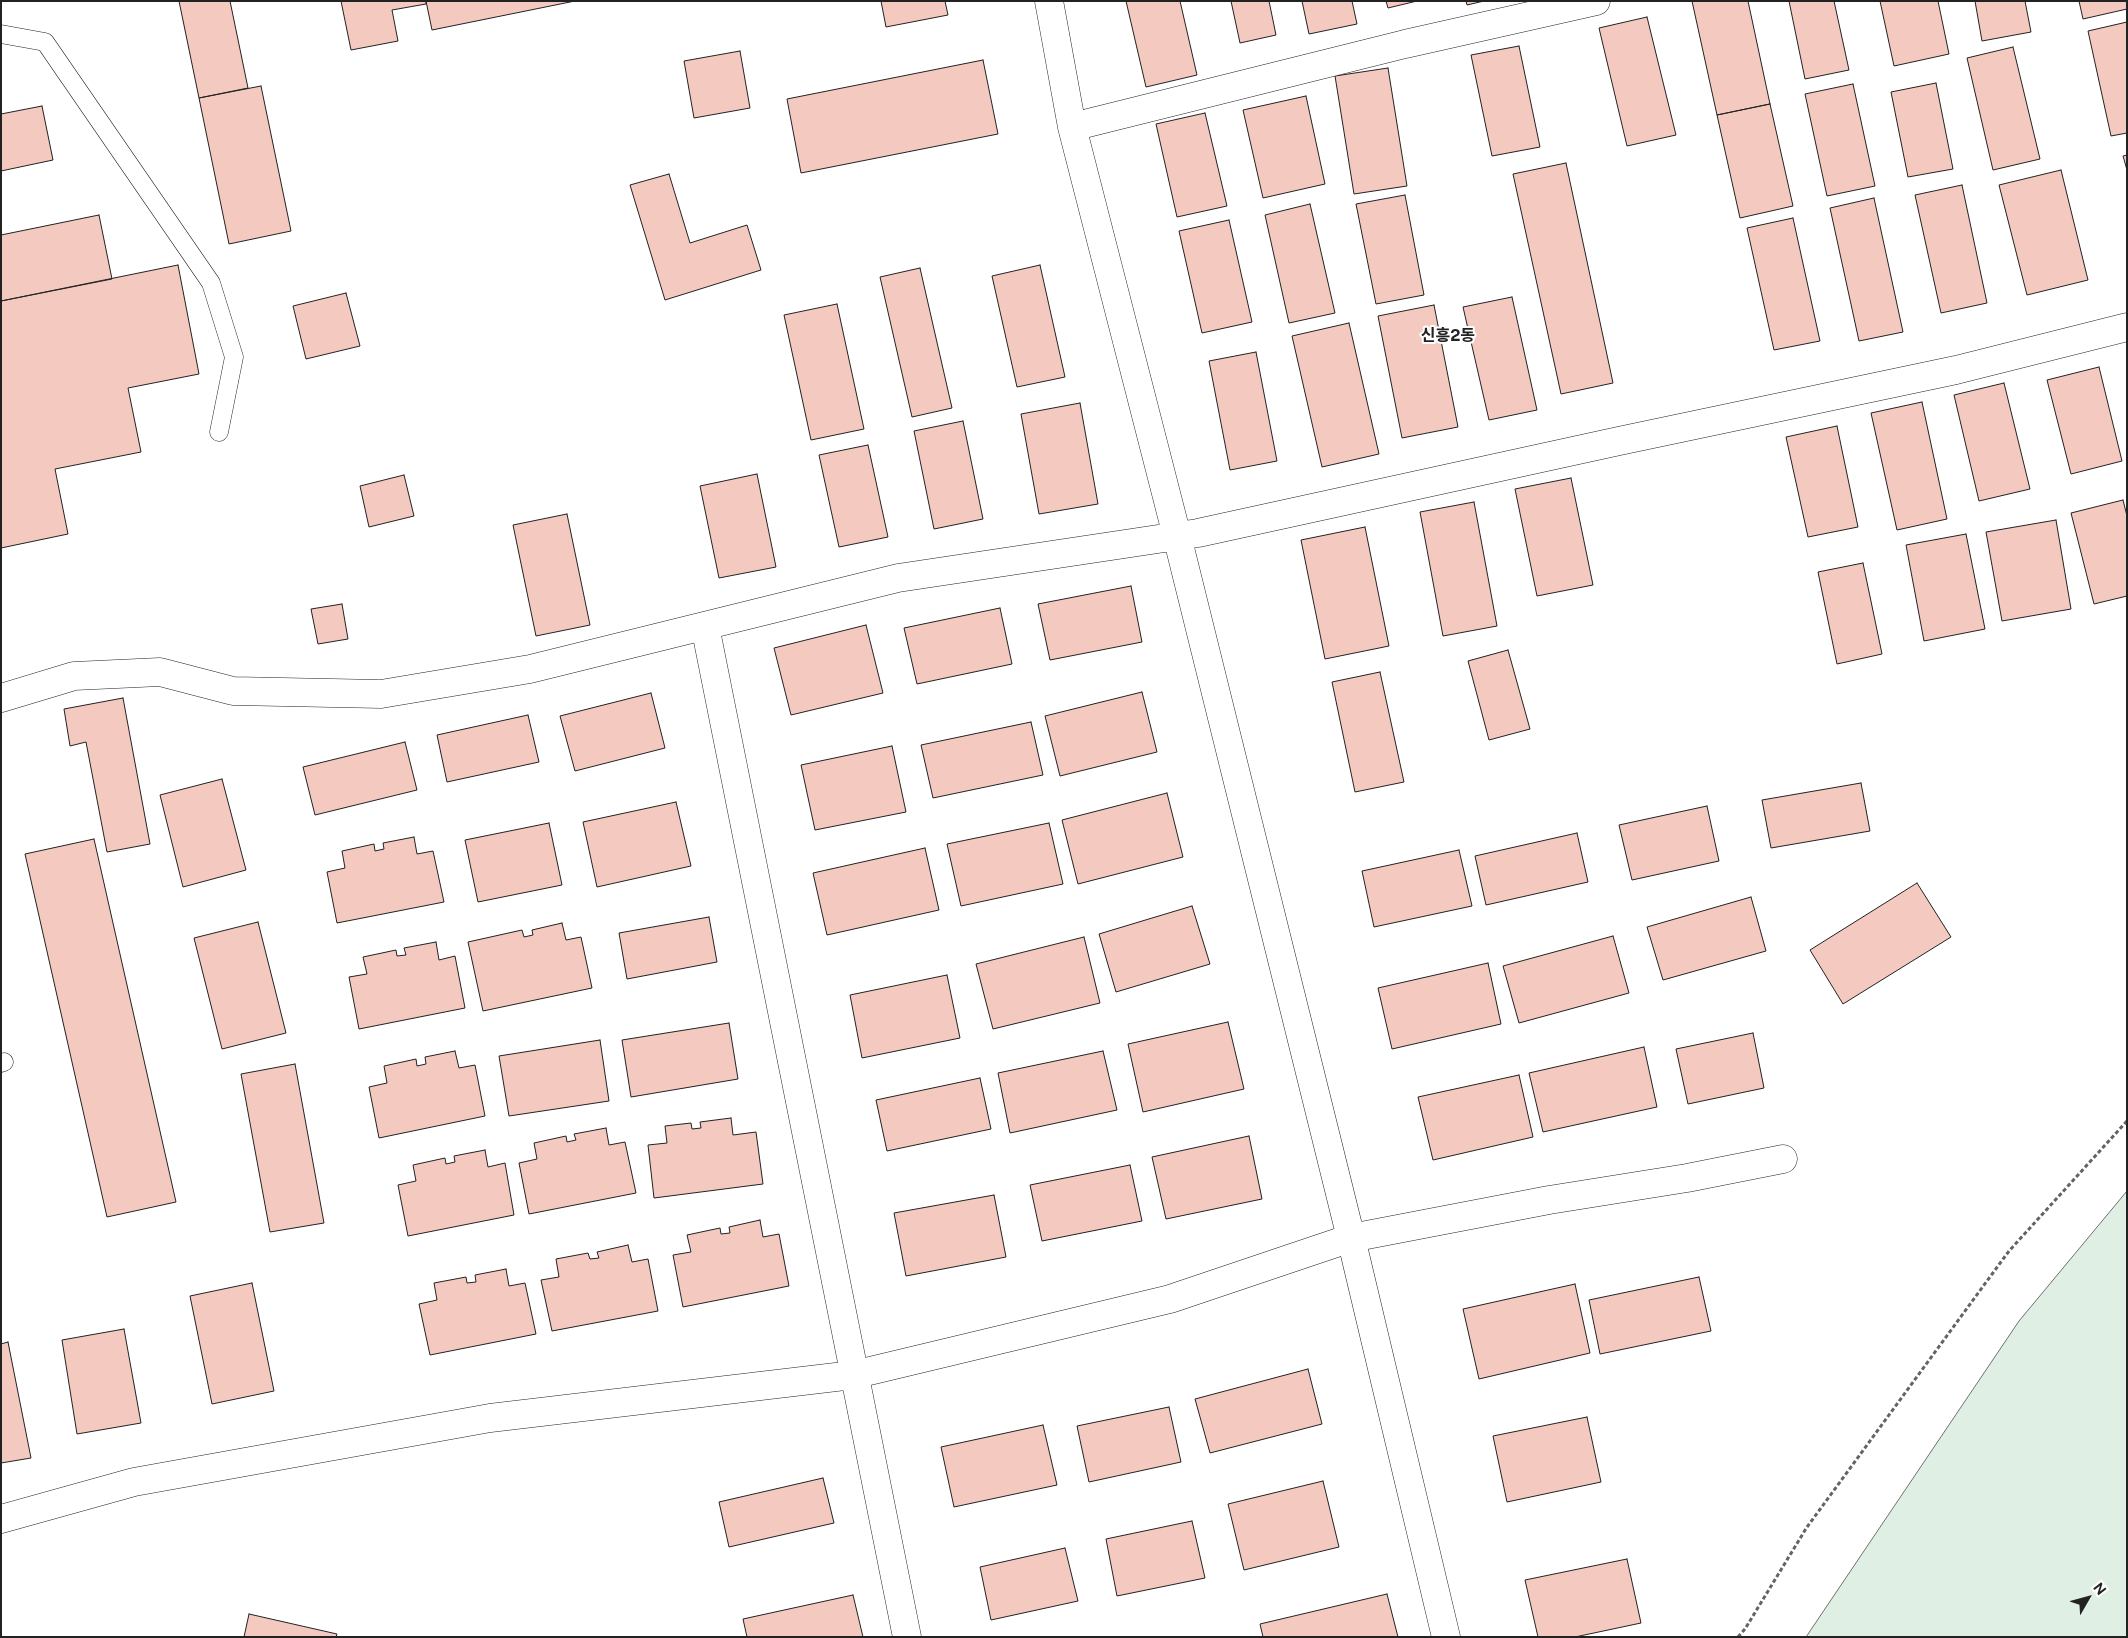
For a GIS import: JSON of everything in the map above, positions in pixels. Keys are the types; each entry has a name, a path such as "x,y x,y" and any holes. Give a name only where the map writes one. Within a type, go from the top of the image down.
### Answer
{"street":[{"path":"1049,1 1072,127 1177,536 1351,1238 1446,1637"},
{"path":"1072,127 1405,44 1596,1"},
{"path":"1,698 74,676 160,672 233,691 381,694 530,669 898,578 1177,536 1956,370 2127,327"},
{"path":"705,626 853,1375 907,1637"},
{"path":"1,1519 134,1482 490,1418 853,1375 1170,1299 1351,1238 1549,1200 1687,1178 1783,1159"}],"lane":[{"path":"1,34 45,42 211,283 234,357 219,432"}],"path":[{"path":"1738,1637 1745,1629 1807,1528 2009,1251 2127,1121"}],"green space":[{"path":"2127,1191 2127,1637 1806,1637 2019,1321"}],"building":[{"path":"179,1 230,1 248,88 199,98"},
{"path":"341,1 426,1 426,4 392,10 398,41 351,50"},
{"path":"426,1 575,1 432,30"},
{"path":"881,1 945,1 948,15 886,27"},
{"path":"1126,1 1180,1 1197,75 1146,87"},
{"path":"1231,1 1269,1 1276,35 1240,43"},
{"path":"1302,1 1352,1 1357,24 1309,34"},
{"path":"1386,1 1417,1 1388,8"},
{"path":"1466,1 1484,1 1467,5"},
{"path":"1692,1 1748,1 1770,104 1717,115"},
{"path":"1789,1 1834,1 1849,70 1805,79"},
{"path":"1880,1 1938,1 1949,54 1894,66"},
{"path":"1975,1 2025,1 2031,32 1982,41"},
{"path":"2079,1 2127,1 2127,9 2083,19"},
{"path":"1647,17 1676,135 1627,146 1599,28"},
{"path":"2127,22 2127,133 2111,136 2088,31"},
{"path":"1519,46 1540,147 1492,156 1471,55"},
{"path":"2013,47 2040,159 1993,170 1967,58"},
{"path":"740,51 750,108 694,118 684,61"},
{"path":"983,60 998,134 801,173 787,99"},
{"path":"1388,68 1407,186 1354,194 1335,76"},
{"path":"1936,83 1953,169 1908,177 1891,92"},
{"path":"1853,84 1875,186 1827,196 1805,94"},
{"path":"261,86 291,231 229,244 199,98"},
{"path":"1306,96 1325,184 1263,198 1243,110"},
{"path":"1770,104 1793,206 1740,218 1717,115"},
{"path":"42,106 53,160 1,171 1,114"},
{"path":"1205,113 1227,206 1177,217 1156,124"},
{"path":"2127,155 2127,170 2123,156"},
{"path":"1566,163 1613,383 1561,394 1513,174"},
{"path":"2061,170 2088,280 2027,295 1999,185"},
{"path":"669,174 690,243 747,225 761,270 665,300 630,185"},
{"path":"1962,185 1987,303 1941,313 1915,195"},
{"path":"1405,195 1424,295 1376,304 1356,204"},
{"path":"1874,198 1903,332 1859,341 1830,208"},
{"path":"1310,204 1335,313 1289,323 1265,215"},
{"path":"99,215 112,279 1,301 1,235"},
{"path":"1793,218 1820,341 1774,350 1747,228"},
{"path":"1229,220 1252,322 1202,333 1179,231"},
{"path":"178,265 199,374 128,388 141,452 55,469 68,534 1,548 1,301"},
{"path":"1040,265 1065,377 1017,387 992,276"},
{"path":"920,268 952,408 912,417 880,277"},
{"path":"346,293 360,346 306,359 293,306"},
{"path":"1512,297 1537,410 1489,420 1463,307"},
{"path":"837,304 864,429 811,440 784,315"},
{"path":"1434,305 1458,427 1402,438 1378,316"},
{"path":"1349,323 1379,454 1322,467 1292,336"},
{"path":"1256,352 1277,461 1230,470 1209,361"},
{"path":"2099,367 2122,461 2071,474 2047,380"},
{"path":"2004,383 2030,489 1979,501 1954,395"},
{"path":"1922,402 1947,519 1897,530 1871,413"},
{"path":"1080,403 1098,504 1039,514 1021,414"},
{"path":"963,421 983,519 934,529 914,431"},
{"path":"1837,426 1858,527 1808,537 1786,437"},
{"path":"868,445 888,537 839,547 819,455"},
{"path":"757,474 776,567 719,578 700,486"},
{"path":"404,475 414,516 369,527 360,486"},
{"path":"1571,478 1593,585 1537,596 1515,489"},
{"path":"2123,500 2127,516 2127,596 2094,604 2071,513"},
{"path":"1474,502 1497,626 1443,636 1420,512"},
{"path":"567,514 590,625 536,636 513,525"},
{"path":"2056,520 2071,609 2002,621 1986,532"},
{"path":"1365,527 1389,646 1325,659 1301,540"},
{"path":"1966,534 1985,629 1924,641 1906,545"},
{"path":"1863,563 1882,654 1837,664 1818,572"},
{"path":"1131,586 1142,642 1050,660 1038,604"},
{"path":"342,604 348,639 318,644 311,609"},
{"path":"1000,608 1012,664 917,684 904,628"},
{"path":"866,625 883,693 791,715 774,648"},
{"path":"1508,650 1530,729 1489,740 1468,661"},
{"path":"1380,672 1404,782 1355,792 1332,682"},
{"path":"1142,692 1157,752 1060,776 1045,716"},
{"path":"651,693 665,748 575,771 560,716"},
{"path":"123,698 150,844 107,852 86,742 70,746 64,709"},
{"path":"528,715 539,762 447,782 437,735"},
{"path":"1031,722 1043,775 933,798 921,745"},
{"path":"405,742 417,790 315,815 303,767"},
{"path":"892,746 906,812 815,830 801,765"},
{"path":"222,779 246,870 183,887 160,795"},
{"path":"1861,783 1870,831 1771,848 1762,800"},
{"path":"1167,793 1183,857 1078,884 1062,820"},
{"path":"676,802 691,866 597,887 583,822"},
{"path":"1707,806 1719,861 1632,880 1619,825"},
{"path":"549,823 562,885 478,902 465,840"},
{"path":"1049,823 1063,884 961,906 947,844"},
{"path":"1577,833 1588,882 1486,905 1475,856"},
{"path":"414,837 417,854 433,851 444,902 337,923 327,872 345,868 342,851 374,844 375,851 384,849 383,843"},
{"path":"94,839 176,1202 107,1217 25,854"},
{"path":"925,848 939,910 827,935 813,873"},
{"path":"1459,850 1472,906 1374,927 1362,871"},
{"path":"1917,883 1951,937 1843,1004 1810,950"},
{"path":"1751,897 1766,951 1663,980 1647,927"},
{"path":"1192,906 1210,964 1116,992 1099,934"},
{"path":"709,917 717,962 627,979 619,933"},
{"path":"258,922 286,1033 222,1049 194,938"},
{"path":"562,923 566,940 581,937 592,988 483,1011 468,942 522,930 524,937 533,935 532,930"},
{"path":"1613,936 1629,993 1519,1023 1503,966"},
{"path":"1084,937 1100,1003 993,1029 976,964"},
{"path":"436,942 439,960 455,956 465,1008 359,1029 349,977 367,974 363,957 396,950 397,956 406,955 404,948"},
{"path":"1488,963 1501,1024 1392,1049 1378,988"},
{"path":"947,975 960,1038 862,1058 850,995"},
{"path":"1228,1022 1244,1089 1143,1112 1128,1044"},
{"path":"729,1023 738,1079 631,1097 622,1040"},
{"path":"1753,1033 1764,1088 1688,1104 1676,1049"},
{"path":"600,1040 609,1101 509,1116 499,1056"},
{"path":"1644,1047 1657,1107 1543,1132 1529,1073"},
{"path":"455,1051 459,1068 475,1065 485,1116 379,1138 369,1087 387,1083 384,1066 416,1059 417,1066 426,1064 425,1057"},
{"path":"1103,1051 1117,1110 1010,1133 998,1073"},
{"path":"295,1064 324,1223 270,1232 241,1074"},
{"path":"1519,1075 1533,1137 1433,1160 1418,1097"},
{"path":"980,1078 991,1129 887,1151 876,1100"},
{"path":"731,1118 733,1135 756,1132 763,1184 654,1198 648,1145 667,1143 665,1126 691,1123 692,1129 701,1128 700,1122"},
{"path":"606,1128 609,1145 625,1142 636,1193 529,1214 519,1163 537,1159 534,1143 566,1136 567,1142 576,1140 574,1134"},
{"path":"1249,1136 1262,1199 1166,1219 1152,1157"},
{"path":"485,1150 488,1167 505,1163 514,1215 408,1236 398,1185 416,1181 413,1165 445,1158 446,1164 455,1162 454,1156"},
{"path":"1130,1165 1142,1221 1042,1241 1030,1185"},
{"path":"994,1195 1006,1257 906,1276 894,1213"},
{"path":"760,1220 763,1237 779,1234 789,1286 683,1307 673,1255 691,1252 687,1235 720,1228 721,1234 730,1233 729,1227"},
{"path":"628,1245 632,1262 648,1259 658,1311 552,1331 541,1280 559,1277 556,1259 588,1253 590,1259 599,1258 597,1252"},
{"path":"506,1269 509,1286 525,1283 536,1334 430,1355 419,1304 437,1300 434,1283 466,1277 467,1283 476,1282 475,1275"},
{"path":"1699,1277 1711,1331 1600,1354 1589,1300"},
{"path":"252,1283 274,1391 212,1404 190,1296"},
{"path":"1575,1284 1590,1353 1479,1379 1463,1309"},
{"path":"124,1329 141,1423 77,1434 62,1340"},
{"path":"8,1342 31,1458 1,1463 1,1344"},
{"path":"1308,1369 1322,1424 1210,1453 1195,1399"},
{"path":"1169,1407 1181,1462 1089,1482 1077,1426"},
{"path":"1587,1417 1601,1482 1507,1502 1493,1436"},
{"path":"1043,1425 1057,1485 954,1507 941,1447"},
{"path":"823,1478 834,1523 729,1547 719,1502"},
{"path":"1323,1481 1339,1547 1244,1570 1228,1504"},
{"path":"1192,1521 1205,1578 1117,1596 1106,1539"},
{"path":"1065,1548 1078,1601 991,1620 980,1567"},
{"path":"1627,1559 1641,1623 1575,1637 1538,1637 1525,1580"},
{"path":"1387,1594 1398,1637 1263,1637 1260,1624"},
{"path":"853,1595 863,1637 747,1637 743,1619"},
{"path":"249,1614 337,1634 336,1637 244,1637"}],"district":[{"name":"신흥2동","path":"1448,336"}]}
